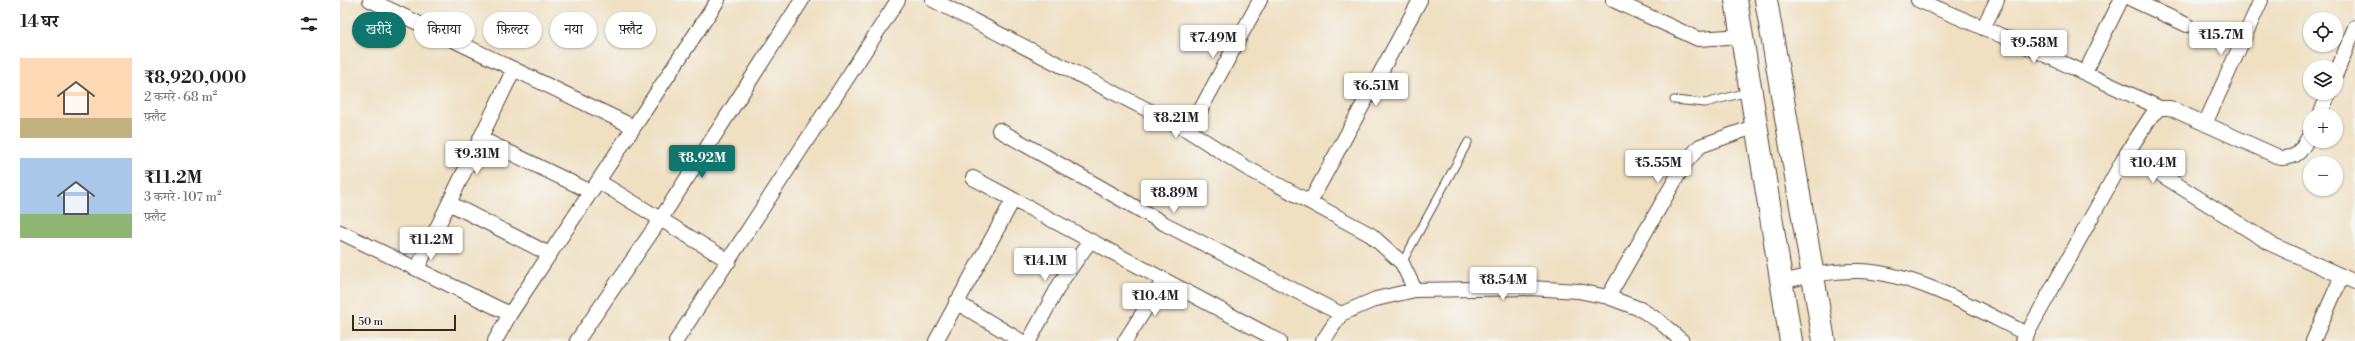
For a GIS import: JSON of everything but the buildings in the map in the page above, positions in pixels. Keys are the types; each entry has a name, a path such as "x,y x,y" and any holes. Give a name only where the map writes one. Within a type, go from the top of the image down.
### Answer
{"highway":[{"path":"1736,0 1791,341"},
{"path":"1766,0 1824,341"}],"street":[{"path":"370,0 634,127"},
{"path":"495,341 510,314 718,0"},
{"path":"577,341 660,220 802,0"},
{"path":"676,341 898,0"},
{"path":"933,0 1189,131 1245,167 1371,235 1402,263 1414,290"},
{"path":"1189,131 1260,0"},
{"path":"1310,202 1420,0"},
{"path":"1613,0 1698,39 1742,36"},
{"path":"1918,0 2085,73 2160,108 2170,108 2281,158 2292,158 2301,151 2303,147"},
{"path":"1983,28 1997,0"},
{"path":"2085,73 2122,0"},
{"path":"2133,0 2187,25"},
{"path":"2205,124 2261,0"},
{"path":"2342,60 2355,27"},
{"path":"417,269 514,69"},
{"path":"1782,282 1812,274 1860,271 1904,279 1966,304 2025,337 2127,153 2152,115 2160,108"},
{"path":"1608,297 1646,229 1694,151 1707,142 1756,126"},
{"path":"999,130 1165,224 1341,314"},
{"path":"480,138 590,192"},
{"path":"2127,153 2271,244 2355,282"},
{"path":"973,178 1163,281 1279,341"},
{"path":"598,180 660,220 729,261"},
{"path":"936,341 1013,200"},
{"path":"449,203 550,254"},
{"path":"340,232 510,314"},
{"path":"1029,341 1061,282 1090,241"},
{"path":"2313,341 2342,276"},
{"path":"1125,341 1163,281"},
{"path":"1323,341 1341,314 1376,299 1414,290 1531,288 1578,291 1608,297 1640,309 1659,321 1682,341"},
{"path":"956,302 1021,341"}],"lane":[{"path":"1674,100 1705,103 1750,91"},
{"path":"1402,263 1468,142"}]}
